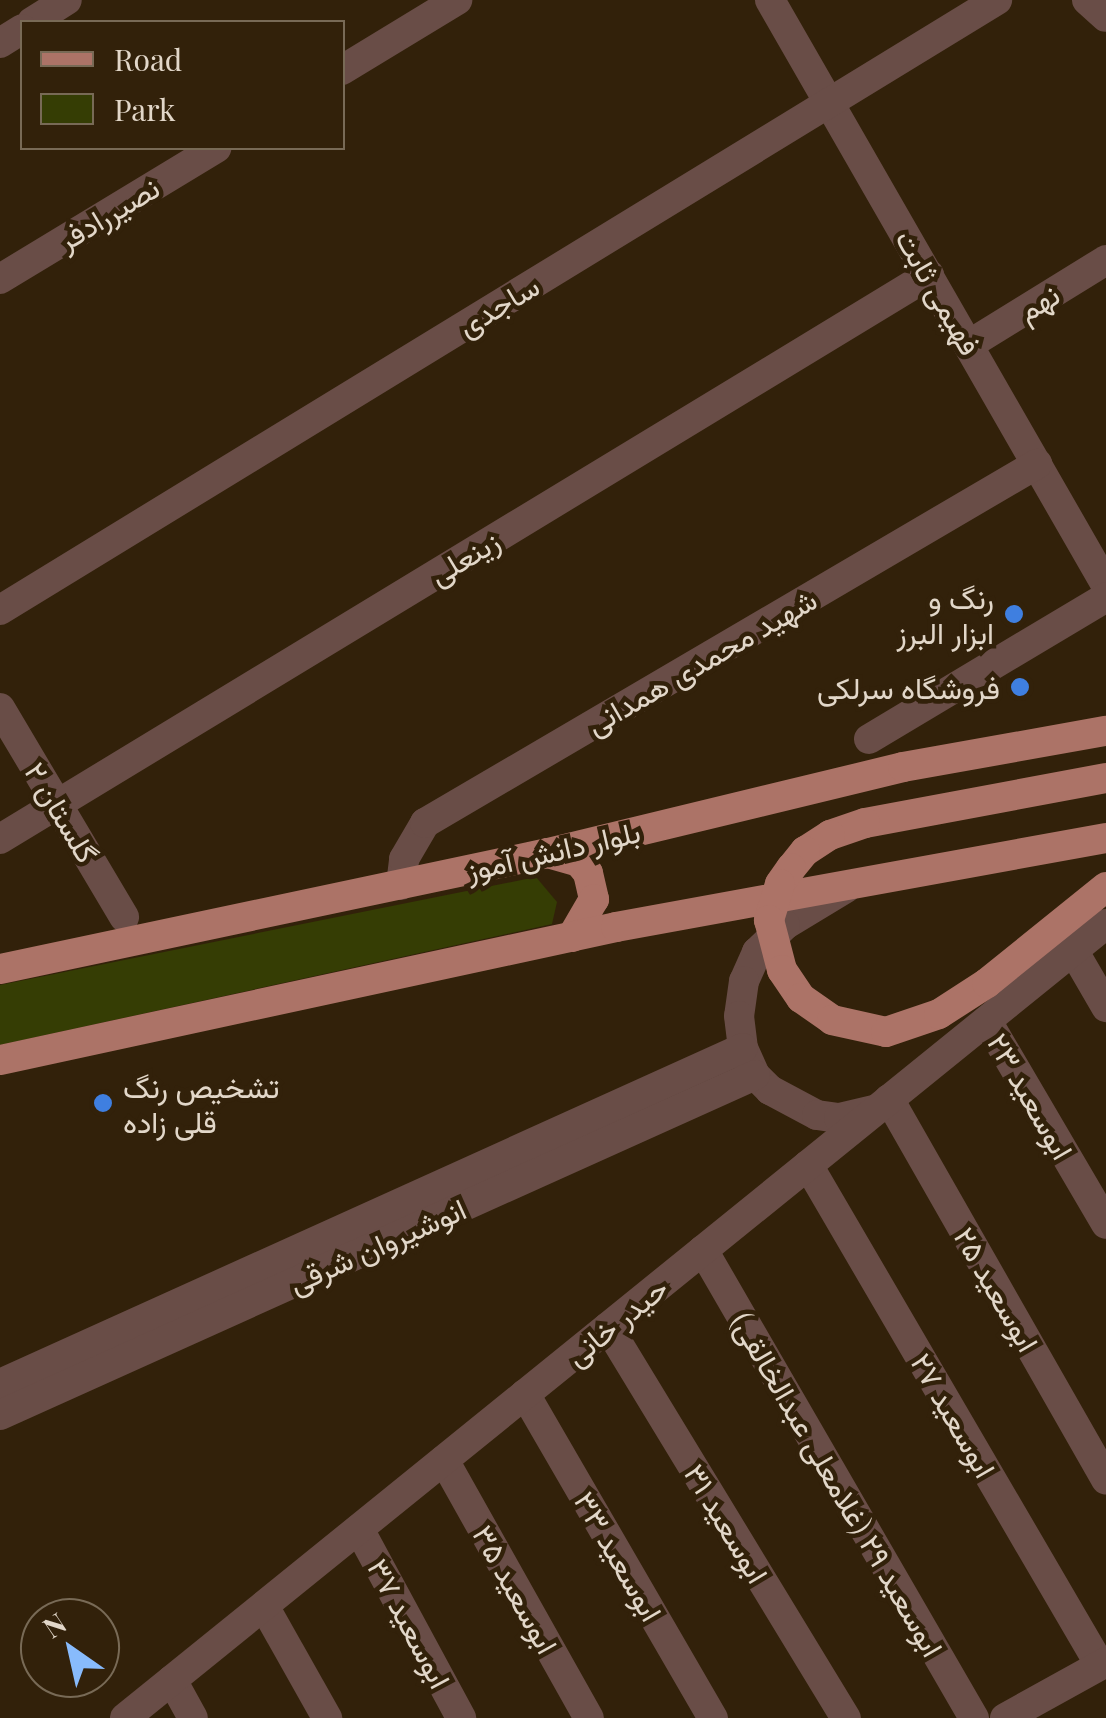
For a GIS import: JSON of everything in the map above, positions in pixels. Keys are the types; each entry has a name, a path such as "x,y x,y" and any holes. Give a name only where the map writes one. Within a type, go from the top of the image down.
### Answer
{"main road":[{"name":"بلوار دانش آموز","path":"0,970 548,853 903,767 1106,731"},
{"path":"1106,778 901,816 830,835 791,868 780,884 769,920 782,970 802,998 832,1020 886,1032 938,1014 987,983 1106,886"},
{"path":"0,1060 572,937 1106,838"},
{"path":"548,853 579,862 588,873 594,899 572,937"}],"street":[{"path":"345,68 457,0"},
{"name":"فهیمی ثابت","path":"770,0 1106,586"},
{"name":"ساجدی","path":"0,610 997,0"},
{"path":"1088,0 1106,17"},
{"path":"35,20 64,1"},
{"name":"نصیررادفر","path":"0,280 213,150"},
{"name":"نهم","path":"970,344 1106,260"},
{"name":"زینعلی","path":"0,840 929,275"},
{"name":"شهید محمدی همدانی","path":"401,885 404,859 425,823 1036,464"},
{"path":"869,738 1106,597"},
{"name":"گلستان ۲","path":"0,708 124,917"},
{"path":"846,888 784,925 757,952 744,981 739,1016 749,1061 782,1098 817,1115 839,1118 883,1104"},
{"name":"حیدر خانی","path":"125,1718 1106,924"},
{"path":"1073,950 1106,1008"},
{"name":"ابوسعید ۲۳","path":"987,1020 1106,1224"},
{"name":"انوشیروان شرقی","path":"0,1414 103,1353 749,1061"},
{"name":"ابوسعید ۲۵","path":"883,1104 1106,1479"},
{"name":"ابوسعید ۲۷","path":"808,1165 1103,1663"},
{"name":"ابوسعید ۲۹ (غلامعلی عبدالخالقی)","path":"703,1250 974,1718"},
{"name":"ابوسعید ۳۱","path":"608,1327 846,1718"},
{"name":"انوشیروان شرقی","path":"0,1384 103,1353"},
{"name":"ابوسعید ۳۳","path":"525,1394 713,1718"},
{"name":"ابوسعید ۳۵","path":"444,1460 589,1718"},
{"name":"ابوسعید ۳۷","path":"359,1529 461,1718"},
{"path":"264,1606 327,1718"},
{"path":"1006,1718 1048,1708 1103,1663"},
{"path":"172,1680 193,1718"}],"green space":[{"path":"536,877 557,902 552,924 0,1045 0,985"}],"place":[{"name":"رنگ و ابزار البرز","path":"1014,614"},
{"name":"فروشگاه سرلکی","path":"1020,687"},
{"name":"تشخیص رنگ قلی زاده","path":"103,1103"}]}
